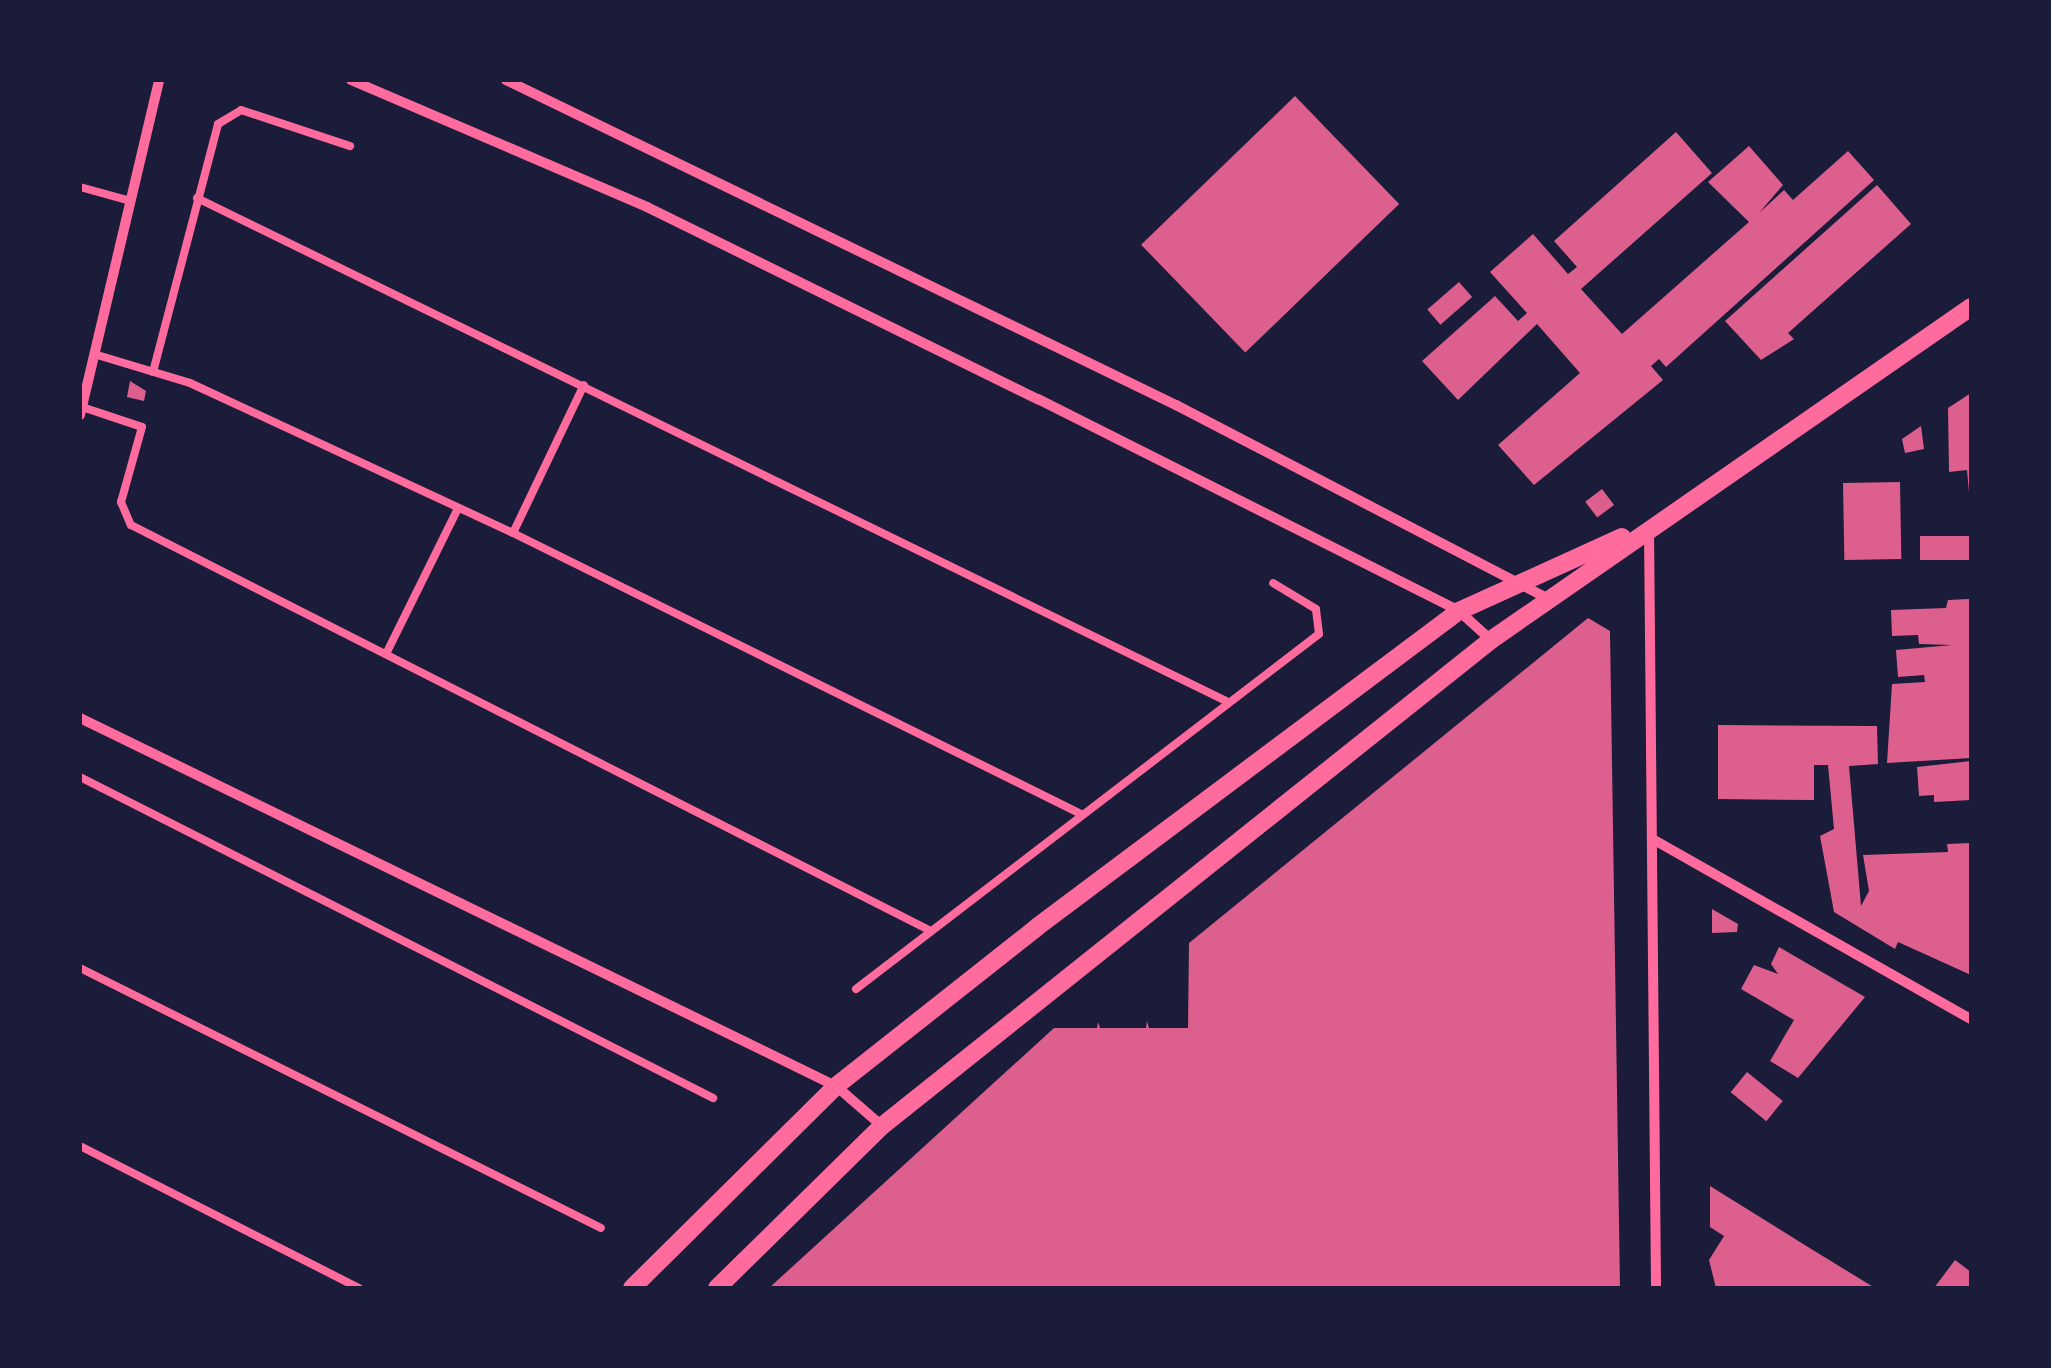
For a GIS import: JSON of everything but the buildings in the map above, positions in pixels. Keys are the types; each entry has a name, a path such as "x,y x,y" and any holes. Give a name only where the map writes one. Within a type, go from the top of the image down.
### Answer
{"street":[{"path":"81,411 159,80"},
{"path":"352,80 664,216 1459,611 1491,640"},
{"path":"506,80 1176,405 1548,598"},
{"path":"717,1288 882,1126 1491,640 1648,526 1971,307"},
{"path":"632,1288 836,1086 1459,611 1514,580 1648,526"},
{"path":"1648,526 1656,841 1656,1288"},
{"path":"80,718 836,1086 882,1126"},
{"path":"1656,841 1971,1018"}],"lane":[{"path":"153,372 218,124 227,114 242,110 350,146"},
{"path":"80,187 130,201"},
{"path":"197,198 1228,702"},
{"path":"94,354 153,372 513,533 1081,814"},
{"path":"513,533 584,386"},
{"path":"81,411 142,427 121,502 131,525 931,930"},
{"path":"386,654 458,508"},
{"path":"856,989 1318,634 1316,609 1273,583"},
{"path":"80,777 713,1098"},
{"path":"80,968 601,1228"},
{"path":"80,1146 359,1288"}]}
